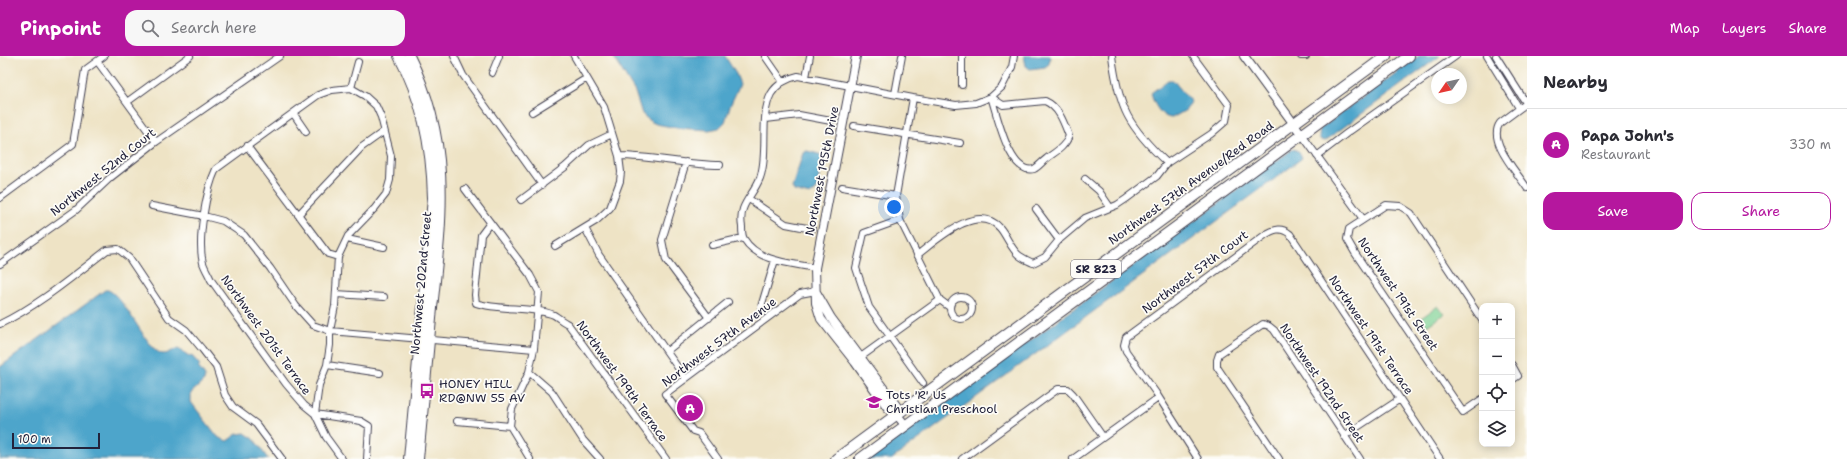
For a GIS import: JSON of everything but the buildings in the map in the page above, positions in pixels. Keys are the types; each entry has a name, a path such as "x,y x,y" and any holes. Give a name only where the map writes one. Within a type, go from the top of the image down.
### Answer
{"main road":[{"path":"399,56 426,111"},
{"path":"409,56 426,111"},
{"name":"Northwest 57th Avenue/Red Road","path":"836,459 1386,56"},
{"name":"SR 823","path":"860,459 1409,56"},
{"name":"Northwest 202nd Street","path":"418,459 433,198 431,155 426,111"},
{"name":"Northwest 202nd Street","path":"409,459 425,339"}],"street":[{"path":"0,198 73,144 85,70 104,56"},
{"path":"127,102 190,56"},
{"name":"Northwest 52nd Court","path":"0,264 76,210 110,178 156,142 280,56"},
{"path":"454,56 463,75 542,185"},
{"path":"492,73 500,56"},
{"path":"555,246 596,221 610,208 620,181 621,172 619,156 604,107 574,56"},
{"path":"765,56 783,82"},
{"path":"806,77 810,56"},
{"name":"Northwest 195th Drive","path":"856,56 815,268 816,303 821,319 858,359 898,408 898,415 906,426"},
{"path":"895,94 902,56"},
{"path":"962,56 962,85"},
{"path":"815,268 774,260 755,252 743,238 741,220 742,209 760,177 766,119 769,98 772,92 783,82 798,76 956,105 976,102 991,97 1002,87 1012,67 1014,56"},
{"path":"1112,56 1116,88 1128,119 1144,141 1167,162"},
{"path":"917,255 950,230 975,219 990,220 1000,228 1018,256 1034,263 1045,257 1059,240 1084,218 1126,199 1157,176 1167,162 1211,134 1226,121 1229,106 1193,56"},
{"name":"Northwest 191st Street","path":"1244,56 1363,219 1349,229 1347,239 1463,412 1479,401"},
{"path":"1301,56 1306,56"},
{"path":"1317,156 1456,56"},
{"path":"1487,56 1519,108"},
{"path":"1496,56 1527,103 1500,123 1497,127 1496,134 1500,147 1527,188"},
{"path":"97,61 156,142"},
{"path":"358,62 351,88 365,96 376,106 381,117 383,132 390,156 390,180 386,194 347,239 338,257 336,294 330,331 327,364 319,385 314,414 361,421 369,426 367,459"},
{"path":"532,112 587,78"},
{"name":"Northwest 201st Terrace","path":"342,459 326,437 314,414 286,384 211,280 203,263 202,236 210,182 216,169 318,95 332,90 351,88"},
{"path":"991,97 1003,105 1045,101 1051,104 1063,120 1069,136 1066,144 1035,169 1027,169 1018,164 1005,144 991,97"},
{"path":"913,98 896,196 900,220 940,300 948,306"},
{"path":"293,113 306,132"},
{"path":"766,119 799,115 831,121"},
{"path":"854,126 960,143"},
{"path":"298,215 362,147 383,132"},
{"path":"521,200 542,185 588,145 612,134"},
{"path":"247,146 328,254 338,257"},
{"path":"619,156 639,156 720,165"},
{"path":"686,162 662,240 666,260 709,318"},
{"path":"1085,179 1099,191 1110,207"},
{"path":"842,186 896,196"},
{"path":"465,189 473,197 490,223 530,275 539,292 534,349 529,372 512,409 510,426 530,459"},
{"path":"749,199 786,224 812,229"},
{"path":"1363,219 1386,205 1400,206 1411,213 1479,315"},
{"path":"152,206 224,221 244,235 270,268 296,306 314,325 330,331 534,349"},
{"path":"1036,209 1059,240"},
{"path":"900,220 864,233 856,268 869,307 888,336 924,383"},
{"name":"Northwest 199th Terrace","path":"490,223 481,235 475,295 476,304 488,307 554,315 568,324 666,459"},
{"path":"585,228 599,255 683,375"},
{"name":"Northwest 57th Court","path":"1158,398 1126,351 1124,345 1126,337 1265,234 1279,229"},
{"name":"Northwest 191st Terrace","path":"1279,229 1290,234 1440,459"},
{"path":"712,245 743,238"},
{"path":"347,239 384,247"},
{"path":"0,324 24,312 52,293 107,250 118,249 129,258 169,318 186,330 216,367 225,395 233,407 256,424 282,459"},
{"path":"761,307 774,260"},
{"name":"Northwest 57th Avenue","path":"718,459 699,433 693,431 665,394 800,294 816,291"},
{"path":"336,294 384,297"},
{"path":"858,359 940,300"},
{"path":"667,351 728,302"},
{"name":"Northwest 192nd Street","path":"1279,459 1217,367 1218,354 1262,324 1270,326 1274,330 1360,459"},
{"path":"327,364 380,373"},
{"path":"529,372 552,392 583,440 600,459"},
{"path":"962,459 1058,389 1064,388 1068,389 1073,394 1103,437"},
{"path":"1073,459 1158,398 1198,459"},
{"path":"1344,436 1400,400"},
{"path":"457,421 510,426"}],"green space":[{"path":"1438,306 1444,314 1427,326 1421,318"}],"water":[{"path":"613,56 725,56 740,84 730,106 725,122 719,128 709,130 677,128 656,124 642,114 635,92"},
{"path":"1024,56 1050,56 1049,64 1045,67 1030,69 1026,66"},
{"path":"1419,56 1440,56 1325,141 1321,140 1319,137 1320,129"},
{"path":"1168,80 1173,80 1191,102 1186,110 1172,118 1164,116 1161,113 1151,93"},
{"path":"1293,149 1298,151 1302,158 892,459 868,459"},
{"path":"807,151 819,154 823,157 816,190 810,195 794,191 792,187 803,153"},
{"path":"105,290 108,290 115,295 122,303 144,336 158,352 166,354 178,348 189,356 191,355 200,365 198,367 205,376 204,381 191,393 191,402 218,437 227,441 237,434 245,433 254,439 268,459 0,459 0,367"}],"place":[{"name":"HONEY HILL RD@NW 55 AV","path":"427,391"},
{"name":"Tots 'R' Us Christian Preschool","path":"874,402"},
{"name":"Papa John's","path":"690,408"}]}
